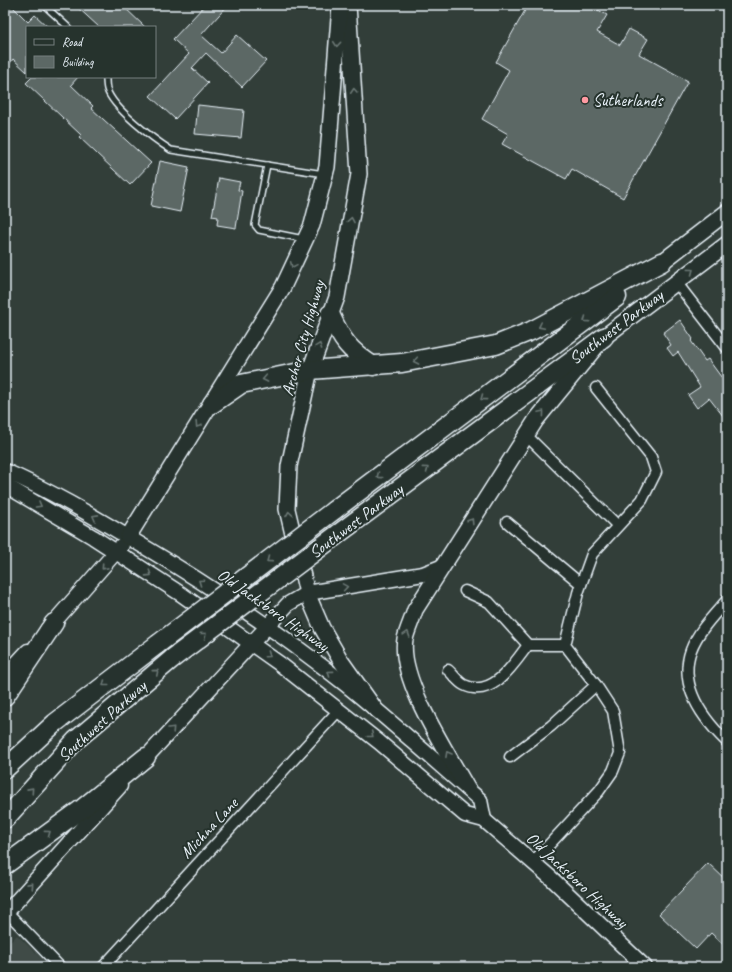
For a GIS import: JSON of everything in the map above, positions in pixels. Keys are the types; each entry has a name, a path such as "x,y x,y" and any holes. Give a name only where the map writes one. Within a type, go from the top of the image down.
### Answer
{"highway":[{"path":"212,404 241,384 310,370 402,363 496,345 531,331 662,262"},
{"name":"Southwest Parkway","path":"5,769 55,723 662,262"},
{"path":"330,314 339,336 354,353 373,366"},
{"name":"Southwest Parkway","path":"5,819 76,740 172,658 604,337"},
{"path":"5,696 54,623"},
{"path":"5,864 83,808 146,757"}],"main road":[{"name":"Archer City Highway","path":"128,537 284,286 312,225 325,174 340,5"},
{"name":"Archer City Highway","path":"348,5 359,174 337,297 310,370 289,466 287,509 307,593 322,628 341,661 375,709"},
{"name":"Southwest Parkway","path":"662,262 727,212"},
{"name":"Southwest Parkway","path":"604,337 727,244"},
{"path":"467,788 417,698 406,668 405,640 415,610 526,435 536,420 604,337"},
{"name":"Old Jacksboro Highway","path":"5,471 30,482 192,575 345,684 480,800 484,820"},
{"name":"Old Jacksboro Highway","path":"5,485 117,552 252,644 339,710 466,815 484,820 533,862 645,967"},
{"path":"5,676 117,552 128,537"},
{"path":"6,913 146,757 288,604 307,593 423,574 441,567"}],"street":[{"path":"676,282 727,348"},
{"path":"565,645 581,584 592,554 617,525 642,500 656,472 651,457 596,388"},
{"path":"526,435 617,525"},
{"path":"507,522 581,584"},
{"path":"465,591 489,602 528,645 565,645"},
{"path":"727,600 707,624 691,651 688,678 695,703 709,726 727,742"},
{"path":"448,670 462,685 477,689 495,683 512,667 528,645"},
{"path":"533,862 599,791 614,771 620,753 613,711 596,685 565,645"},
{"path":"510,757 551,726 596,685"},
{"name":"Michna Lane","path":"103,967 339,710"},
{"path":"6,913 60,967"}],"lane":[{"path":"44,5 67,26"},
{"path":"106,78 107,90 116,105 154,140 171,150 325,174"},
{"path":"266,165 255,225 259,230 305,239"}],"shaded area":[{"path":"17,935 51,967 5,967 5,948"}],"building":[{"path":"5,5 11,5 28,22 35,15 47,26 26,26 26,71 13,59 5,70"},
{"path":"75,5 122,5 144,26 98,26"},
{"path":"205,5 228,5 201,35 221,53 237,35 266,61 242,87 206,53 192,68 208,83 175,119 150,96 189,54 173,39"},
{"name":"Sutherlands","path":"528,5 589,5 607,15 597,32 620,45 629,29 648,39 639,54 688,81 623,198 572,169 566,179 502,144 508,134 482,119 509,70 496,62"},
{"path":"31,78 77,78 71,85 93,106 91,108 151,163 130,185 79,137 81,135 26,83"},
{"path":"198,105 244,110 241,138 195,134"},
{"path":"160,161 189,167 180,212 151,206"},
{"path":"219,178 240,182 238,190 242,191 236,228 217,225 218,217 212,216"},
{"path":"680,320 693,339 691,341 705,361 708,359 727,385 727,421 709,398 697,408 688,395 700,387 678,352 673,356 667,348 671,345 663,333"},
{"path":"708,863 727,881 727,948 711,933 696,949 659,914"}],"place":[{"name":"Sutherlands","path":"585,100"}]}
